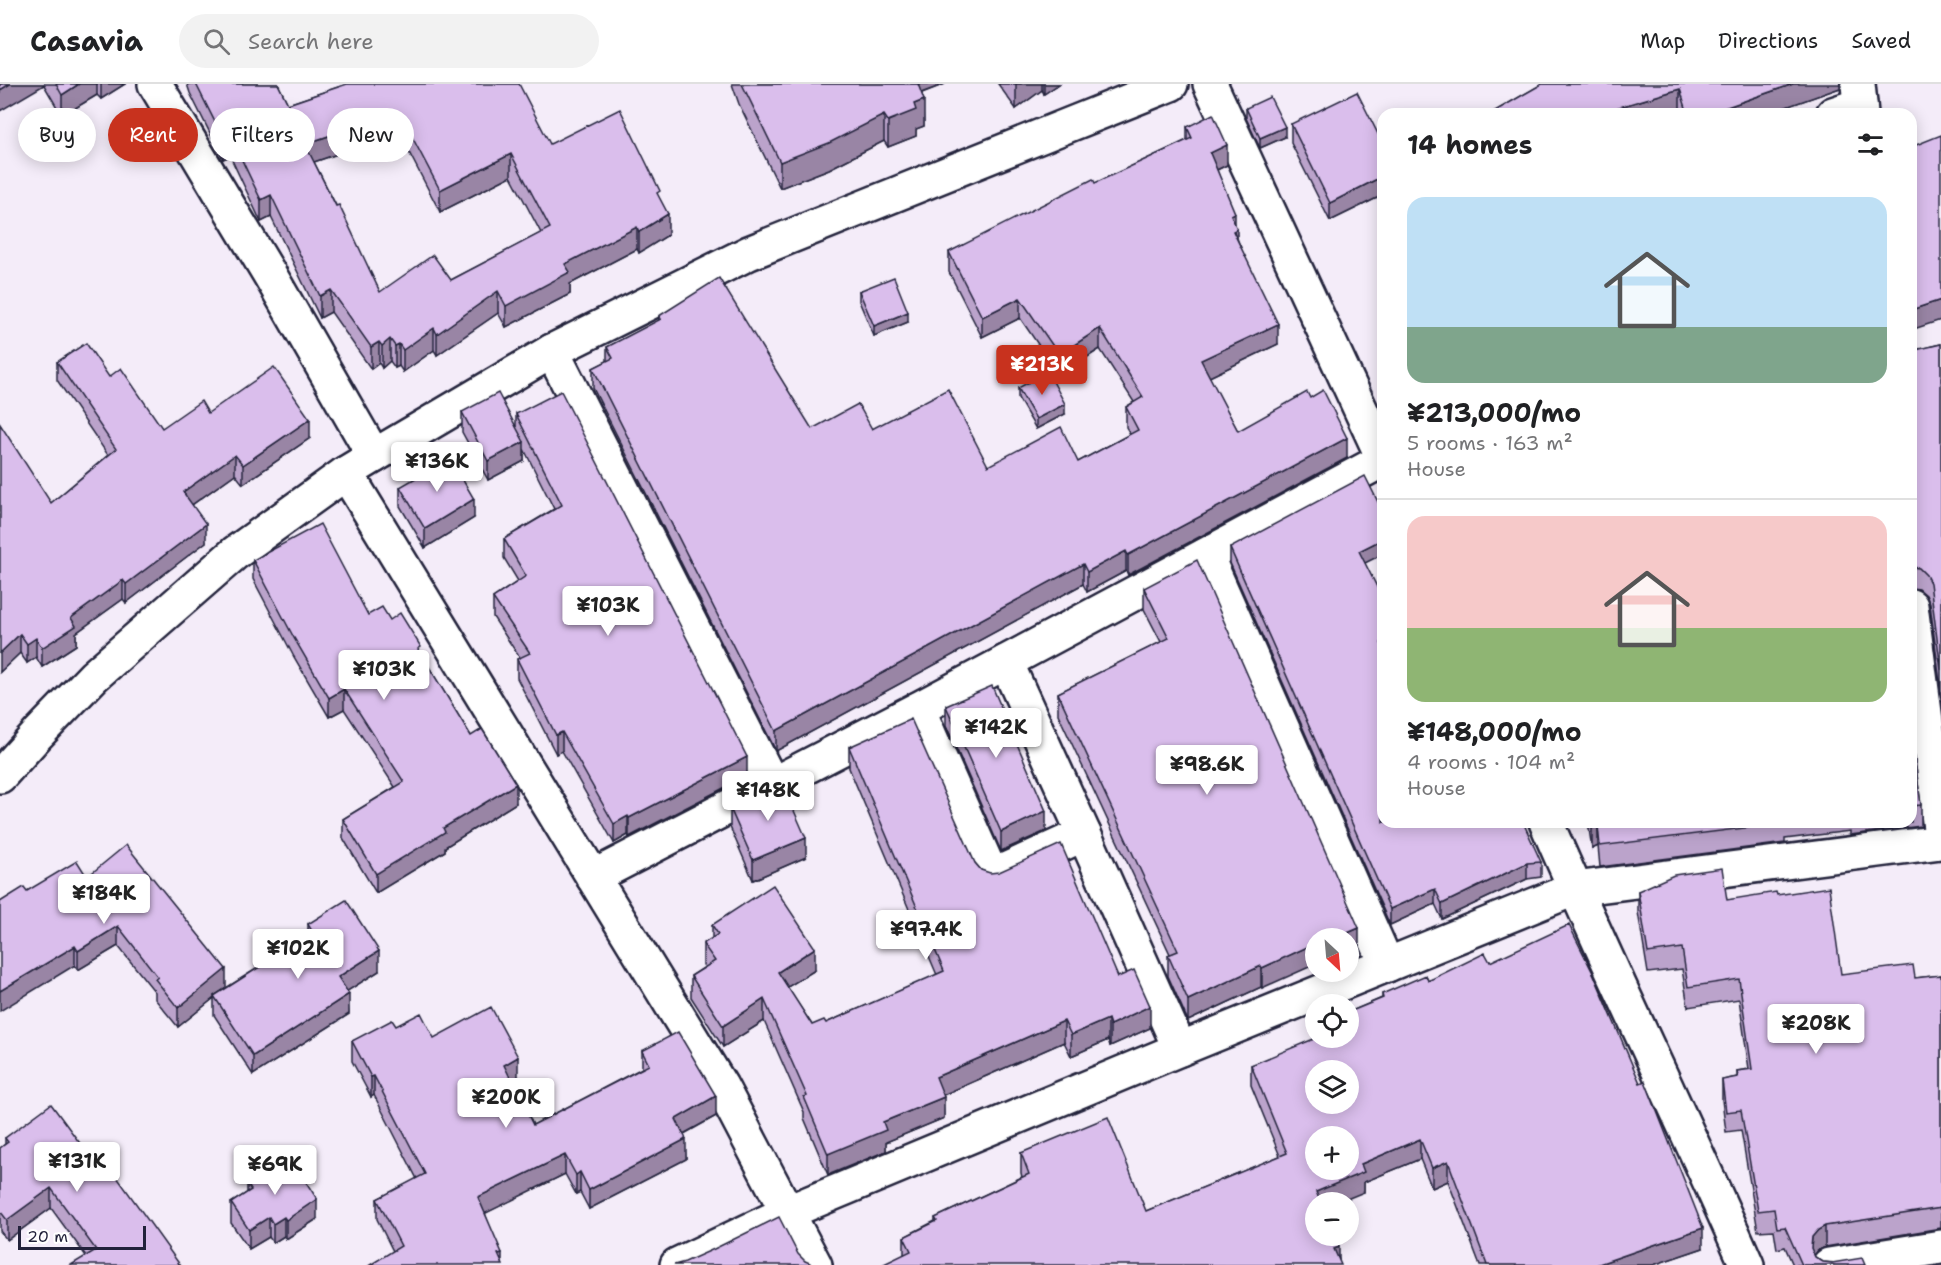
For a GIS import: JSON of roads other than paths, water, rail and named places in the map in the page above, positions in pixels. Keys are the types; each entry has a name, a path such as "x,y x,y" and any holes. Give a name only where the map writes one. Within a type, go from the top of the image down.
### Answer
{"street":[{"path":"155,84 270,275 374,456"},
{"path":"0,776 38,734 112,661 235,553 346,473 374,456 552,351 749,253 1171,84"},
{"path":"1210,84 1377,446"},
{"path":"552,351 772,784"},
{"path":"593,877 918,709 1377,462"},
{"path":"346,473 721,1086 815,1265"},
{"path":"1206,555 1387,965"},
{"path":"1917,652 1941,836"},
{"path":"1006,662 1180,1049"},
{"path":"918,709 992,876 1084,834"},
{"path":"1549,828 1574,889 1747,1265"},
{"path":"677,1265 788,1212 1574,889 1941,842"},
{"path":"1829,1265 1941,1247"}]}
